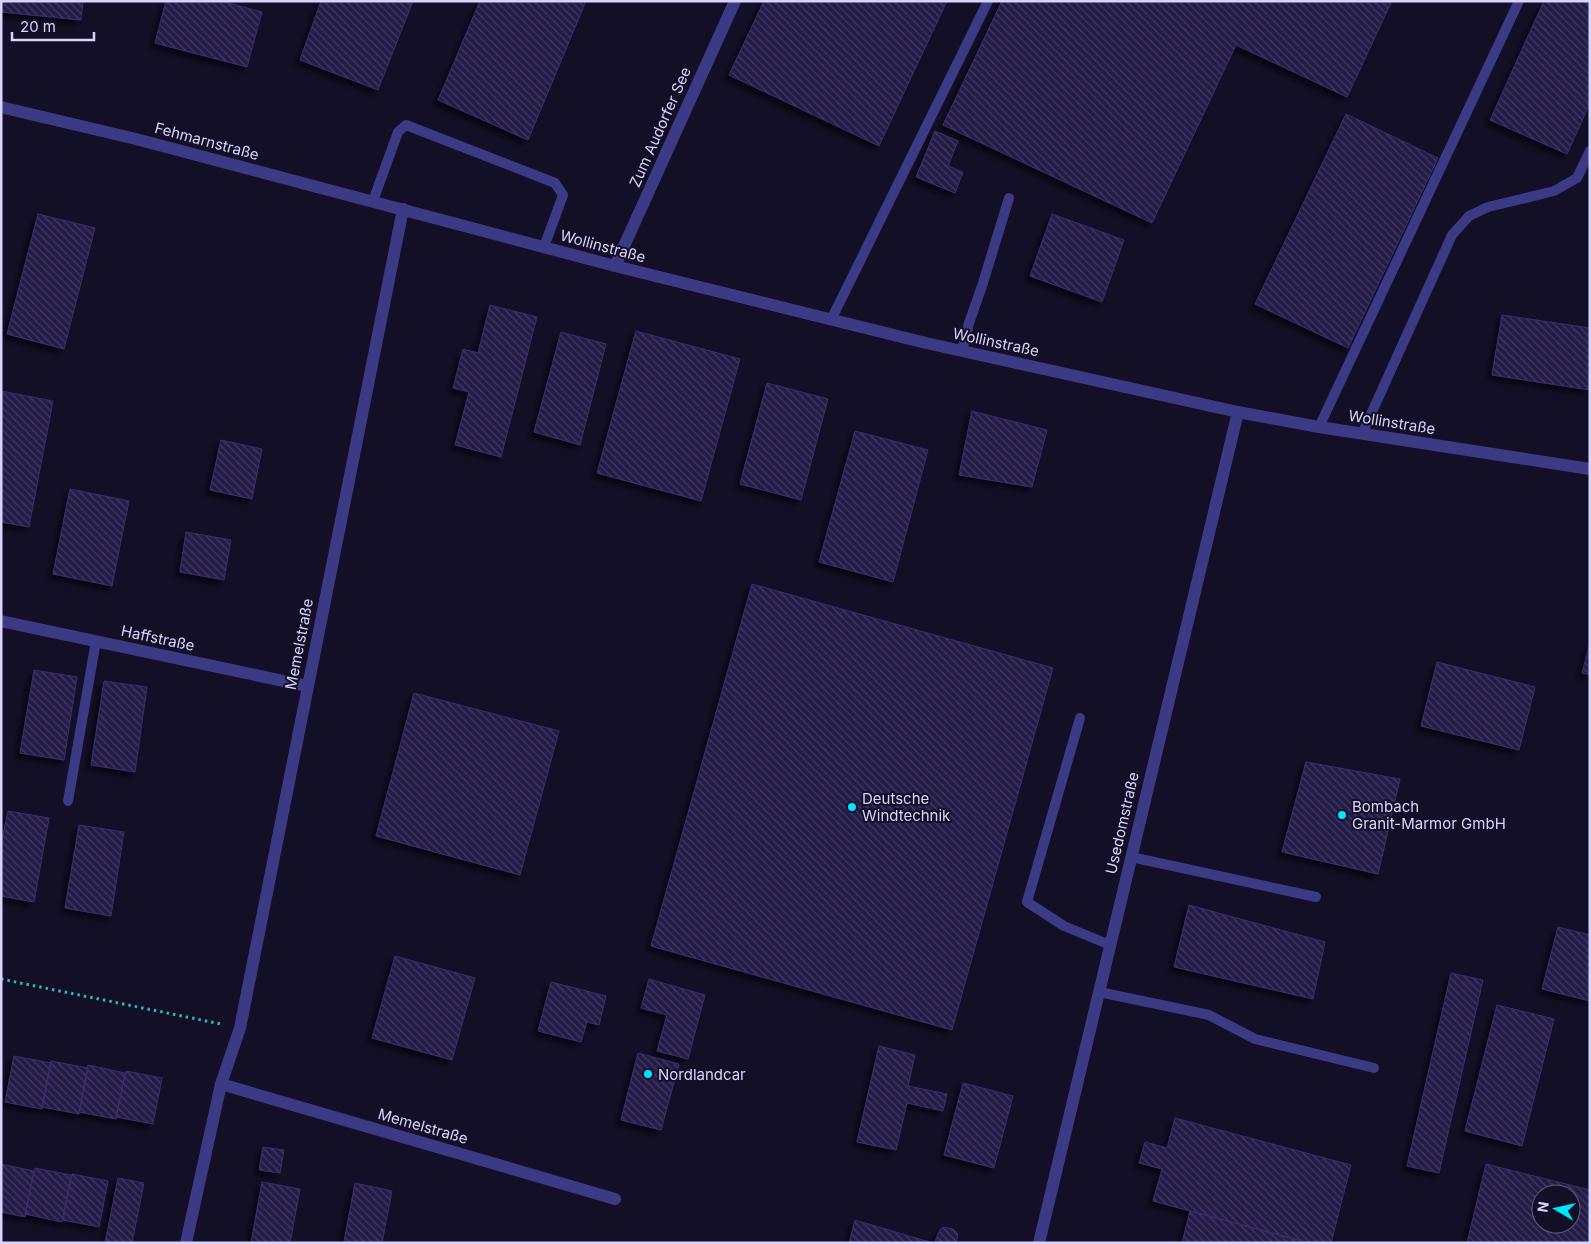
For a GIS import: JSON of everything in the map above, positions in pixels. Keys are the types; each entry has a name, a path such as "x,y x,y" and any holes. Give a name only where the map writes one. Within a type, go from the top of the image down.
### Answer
{"street":[{"name":"Zum Audorfer See","path":"615,266 735,1"},
{"name":"Fehmarnstraße","path":"1,107 136,139 403,209"},
{"name":"Wollinstraße","path":"403,209 615,266 831,320 1238,412 1362,434 1590,469"},
{"name":"Memelstraße","path":"186,1243 221,1084 240,1028 403,209"},
{"name":"Usedomstraße","path":"1039,1243 1238,412"},
{"name":"Haffstraße","path":"1,621 307,686"},
{"name":"Memelstraße","path":"221,1084 615,1199"}],"lane":[{"path":"831,320 988,1"},
{"path":"1319,427 1519,1"},
{"path":"374,201 398,132 406,125 555,183 563,195 544,247"},
{"path":"1362,434 1452,235 1469,216 1488,207 1554,191 1577,178 1590,151"},
{"path":"962,351 969,323 1009,198"},
{"path":"68,801 96,641"},
{"path":"1080,718 1028,902 1064,926 1110,945"},
{"path":"1131,857 1316,897"},
{"path":"1099,992 1209,1015 1255,1039 1374,1068"}],"path":[{"path":"1,980 240,1028"}],"building":[{"path":"1,1 83,1 81,20 1,12"},
{"path":"166,1 221,1 262,12 247,67 155,43"},
{"path":"321,1 413,1 378,90 300,60"},
{"path":"480,1 586,1 528,140 438,100"},
{"path":"764,1 947,1 879,146 729,75"},
{"path":"1002,1 1392,1 1347,97 1236,45 1152,223 943,125"},
{"path":"1544,1 1590,1 1590,103 1567,154 1490,120"},
{"path":"1346,114 1438,158 1348,348 1255,304"},
{"path":"935,131 958,141 948,166 963,172 955,193 916,177"},
{"path":"38,214 95,228 64,349 7,334"},
{"path":"1052,214 1124,240 1102,302 1030,276"},
{"path":"490,305 537,317 501,457 455,445 469,392 453,388 463,349 478,353"},
{"path":"1502,315 1590,328 1590,390 1492,375"},
{"path":"636,331 740,359 701,501 597,473"},
{"path":"561,332 606,344 580,445 534,432"},
{"path":"767,383 828,399 801,500 740,484"},
{"path":"1,391 53,401 29,527 1,522"},
{"path":"972,411 1047,430 1032,487 959,475"},
{"path":"855,431 928,450 893,582 819,562"},
{"path":"221,440 262,449 252,499 210,490"},
{"path":"70,489 129,501 112,586 53,574"},
{"path":"186,532 231,540 224,580 180,572"},
{"name":"Deutsche Windtechnik","path":"752,584 1053,668 952,1030 651,946"},
{"path":"1590,643 1590,675 1582,673"},
{"path":"1437,662 1535,687 1519,750 1421,726"},
{"path":"34,670 77,677 64,760 20,753"},
{"path":"104,681 147,687 135,772 91,765"},
{"path":"414,693 559,731 520,875 376,836"},
{"name":"Bombach Granit-Marmor GmbH","path":"1306,762 1400,779 1378,874 1282,852"},
{"path":"8,811 49,818 34,902 1,896 1,845"},
{"path":"79,825 124,832 111,916 65,908"},
{"path":"1189,905 1325,942 1313,999 1174,967"},
{"path":"1558,927 1590,935 1590,1001 1542,989"},
{"path":"395,956 475,978 452,1060 372,1038"},
{"path":"1451,973 1483,980 1439,1173 1407,1166"},
{"path":"649,979 705,995 688,1059 657,1051 667,1015 641,1008"},
{"path":"551,982 606,996 599,1025 587,1022 581,1042 538,1031"},
{"path":"1497,1005 1554,1019 1522,1146 1465,1131"},
{"path":"879,1046 915,1055 908,1086 947,1094 943,1111 907,1103 896,1150 857,1142"},
{"path":"638,1053 679,1064 661,1130 621,1120"},
{"path":"14,1056 51,1063 42,1109 5,1102"},
{"path":"51,1061 88,1068 79,1114 42,1107"},
{"path":"88,1065 125,1073 116,1119 79,1112"},
{"path":"126,1071 162,1078 153,1124 116,1117"},
{"path":"963,1083 1013,1096 994,1168 944,1155"},
{"path":"1175,1118 1351,1165 1331,1243 1309,1243 1153,1201 1162,1169 1139,1163 1145,1142 1167,1148"},
{"path":"263,1147 284,1150 280,1173 259,1170"},
{"path":"1,1164 34,1171 25,1217 1,1212"},
{"path":"1486,1164 1566,1184 1531,1184 1531,1234 1581,1234 1581,1188 1590,1190 1590,1243 1467,1243"},
{"path":"35,1168 71,1175 62,1222 25,1214"},
{"path":"72,1174 108,1181 99,1227 63,1220"},
{"path":"118,1178 144,1183 132,1243 105,1243"},
{"path":"262,1182 300,1189 290,1243 251,1243"},
{"path":"355,1183 392,1191 382,1243 344,1242"},
{"path":"1190,1211 1309,1243 1182,1243"},
{"path":"855,1220 933,1243 849,1243"},
{"path":"943,1227 953,1229 958,1234 956,1243 935,1243 938,1233"}],"place":[{"name":"Deutsche Windtechnik","path":"852,807"},
{"name":"Bombach Granit-Marmor GmbH","path":"1342,815"},
{"name":"Nordlandcar","path":"648,1074"}]}
